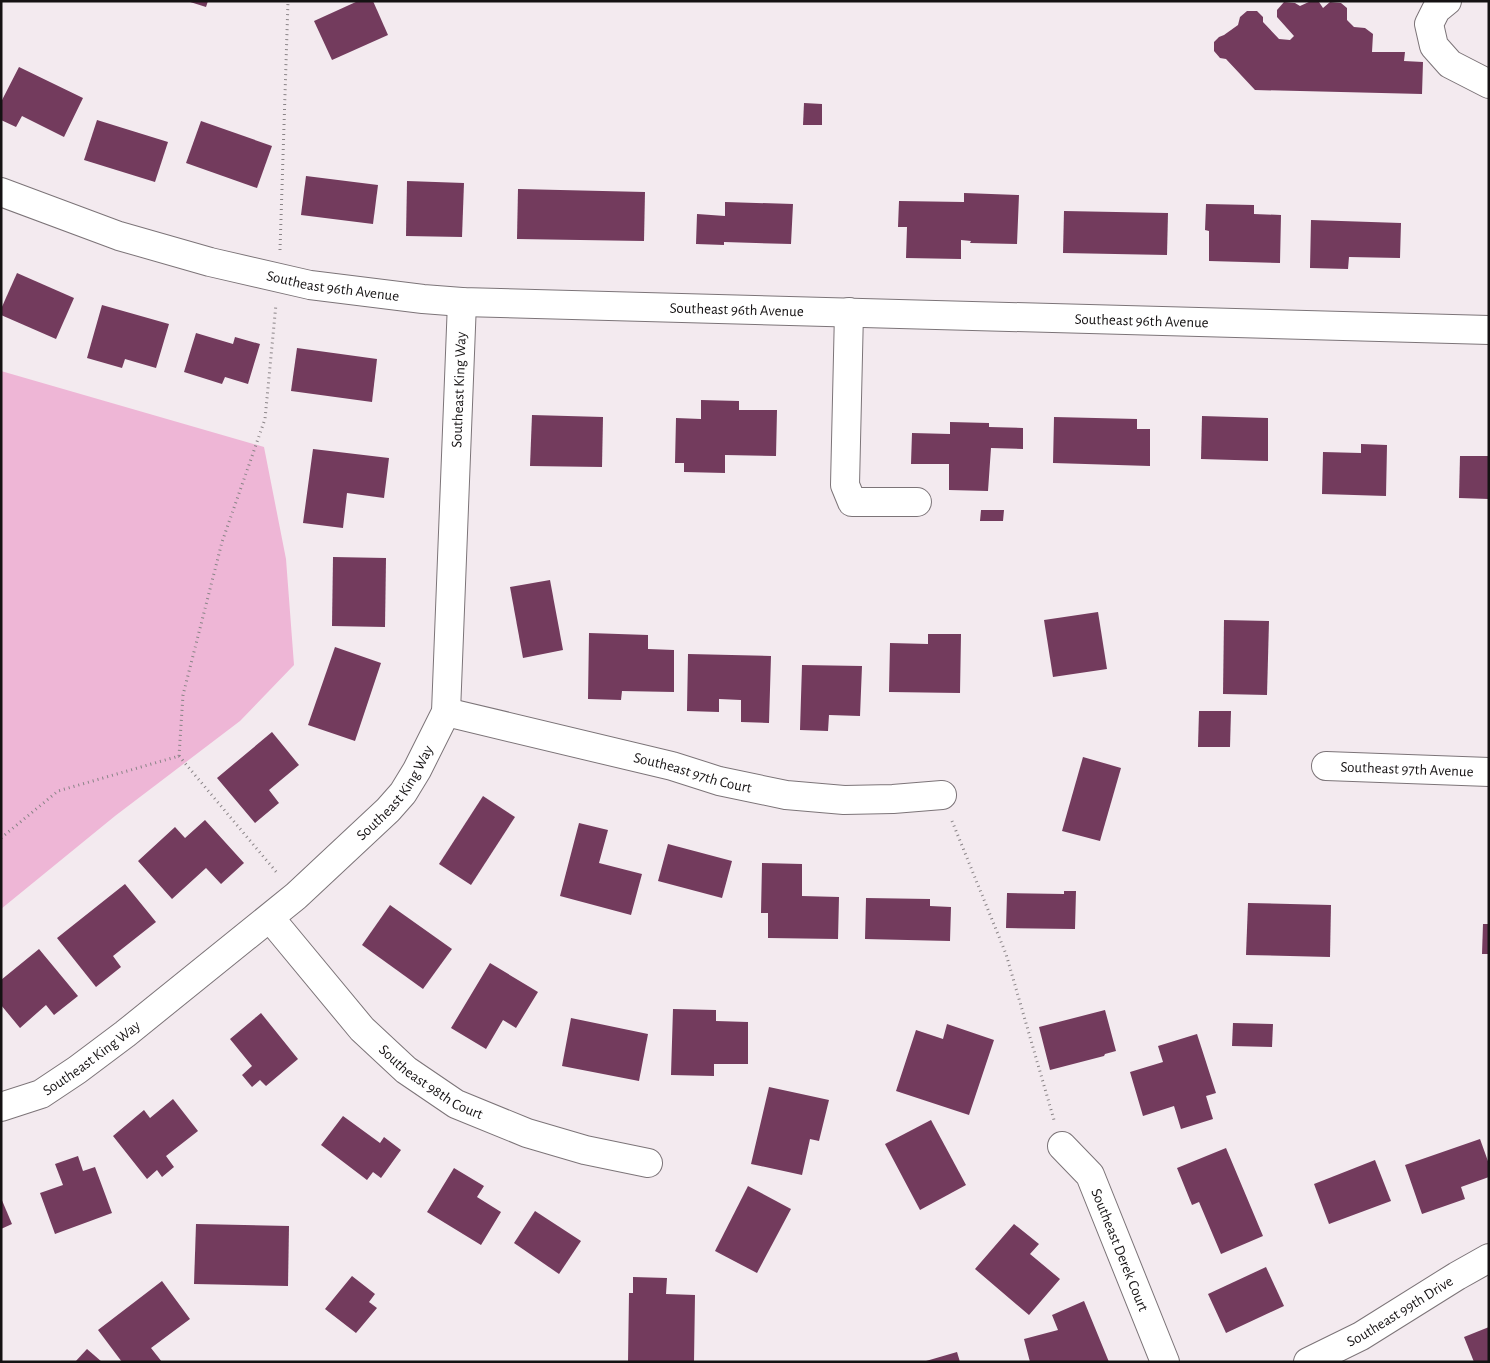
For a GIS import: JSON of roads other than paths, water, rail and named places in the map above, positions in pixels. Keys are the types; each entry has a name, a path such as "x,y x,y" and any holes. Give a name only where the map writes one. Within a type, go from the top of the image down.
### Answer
{"street":[{"path":"1447,1 1436,10 1429,24 1434,46 1450,64 1489,84"},
{"name":"Southeast 96th Avenue","path":"1,192 118,236 210,262 320,286 423,299 462,302 1489,330"},
{"name":"Southeast King Way","path":"1,1107 42,1094 77,1070 270,918 388,810 417,770 446,712 462,302"},
{"path":"849,312 845,485 852,502 917,502"},
{"name":"Southeast 97th Court","path":"446,712 672,766 719,781 786,795 844,800 893,799 942,794"},
{"name":"Southeast 97th Avenue","path":"1326,766 1489,772"},
{"name":"Southeast 98th Court","path":"270,918 362,1029 406,1070 456,1104 527,1133 586,1150 648,1163"},
{"name":"Southeast Derek Court","path":"1062,1146 1090,1175 1165,1362"},
{"name":"Southeast 99th Drive","path":"1308,1362 1361,1336 1489,1258"}]}
